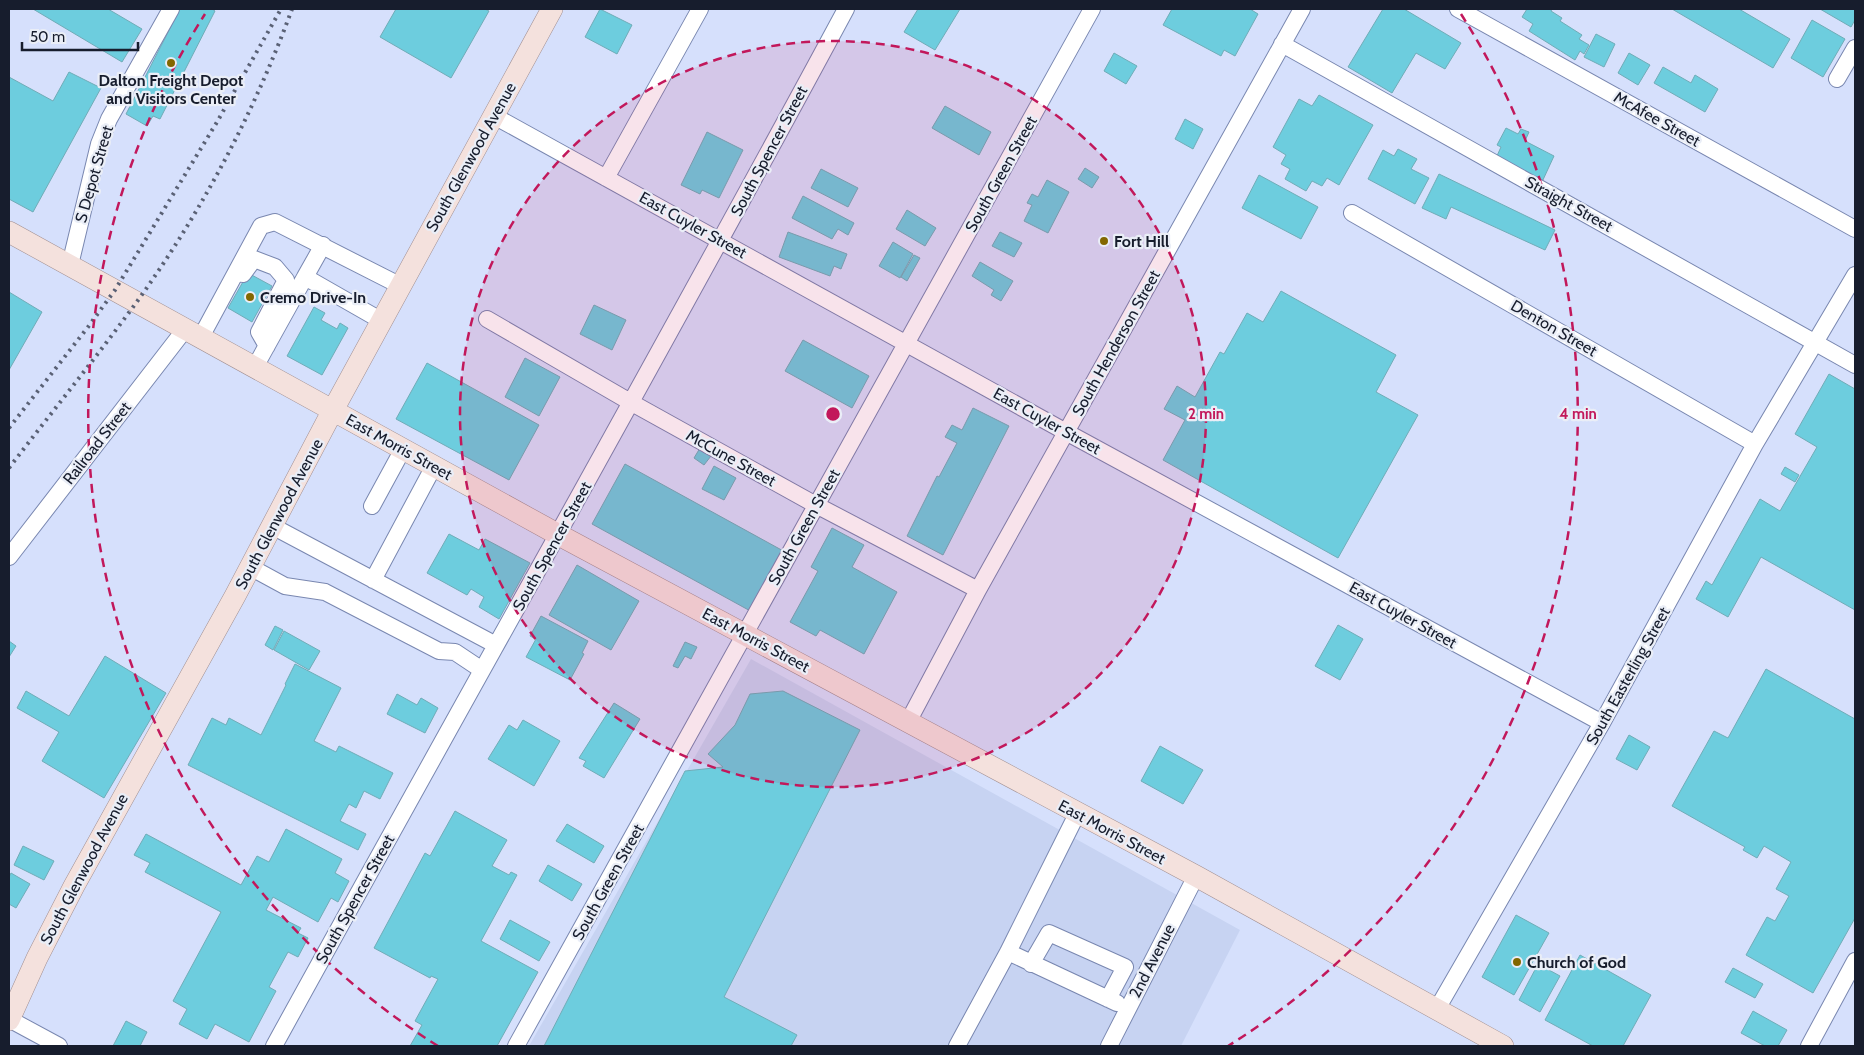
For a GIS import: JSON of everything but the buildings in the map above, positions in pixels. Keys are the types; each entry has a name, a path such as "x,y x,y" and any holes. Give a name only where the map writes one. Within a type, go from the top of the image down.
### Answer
{"main road":[{"name":"South Glenwood Avenue","path":"9,1019 37,958 74,886 250,567 333,410 552,9"},
{"name":"East Morris Street","path":"9,232 70,265 199,328 254,367 559,535 746,634 1077,814 1196,876 1503,1046"}],"street":[{"name":"S Depot Street","path":"70,265 99,144 109,119 171,9"},
{"path":"606,178 700,9"},
{"name":"South Spencer Street","path":"274,1046 632,403 846,9"},
{"name":"South Green Street","path":"516,1046 1092,9"},
{"name":"South Henderson Street","path":"908,722 978,590 1302,9"},
{"name":"McAfee Street","path":"1458,9 1855,229"},
{"name":"Straight Street","path":"1282,44 1855,365"},
{"path":"1837,79 1855,48"},
{"name":"East Cuyler Street","path":"494,116 1066,432 1602,723"},
{"name":"Denton Street","path":"1352,212 1755,444"},
{"path":"199,328 261,226 274,222 323,245 401,286"},
{"path":"254,367 323,245"},
{"path":"199,328 220,315 254,259 275,267 286,280 259,332 266,346"},
{"name":"South Easterling Street","path":"1438,1009 1602,723 1755,444 1855,275"},
{"path":"305,277 382,321"},
{"name":"McCune Street","path":"487,319 632,403 816,505 978,590"},
{"name":"Railroad Street","path":"9,557 199,328"},
{"path":"372,506 403,449"},
{"path":"373,580 434,466"},
{"path":"272,526 496,645"},
{"path":"250,567 286,586 325,592 439,651 455,652 482,670"},
{"path":"957,1046 1008,952 1077,814"},
{"name":"2nd Avenue","path":"1109,1046 1196,876"},
{"path":"1031,964 1049,933 1125,967 1108,999"},
{"path":"1008,952 1128,1009"},
{"path":"1809,1046 1855,961"},
{"path":"9,1019 59,1046"}],"shaded area":[{"path":"751,659 1240,930 1181,1046 529,1046"}],"railway":[{"path":"9,428 115,290 217,122 281,9"},
{"path":"9,468 105,345 160,269 182,234 204,198 243,124 261,86 292,9"}],"place":[{"name":"Dalton Freight Depot and Visitors Center","path":"171,63"},
{"name":"Fort Hill","path":"1104,241"},
{"name":"Cremo Drive-In","path":"250,297"},
{"name":"Church of God","path":"1517,962"}]}
